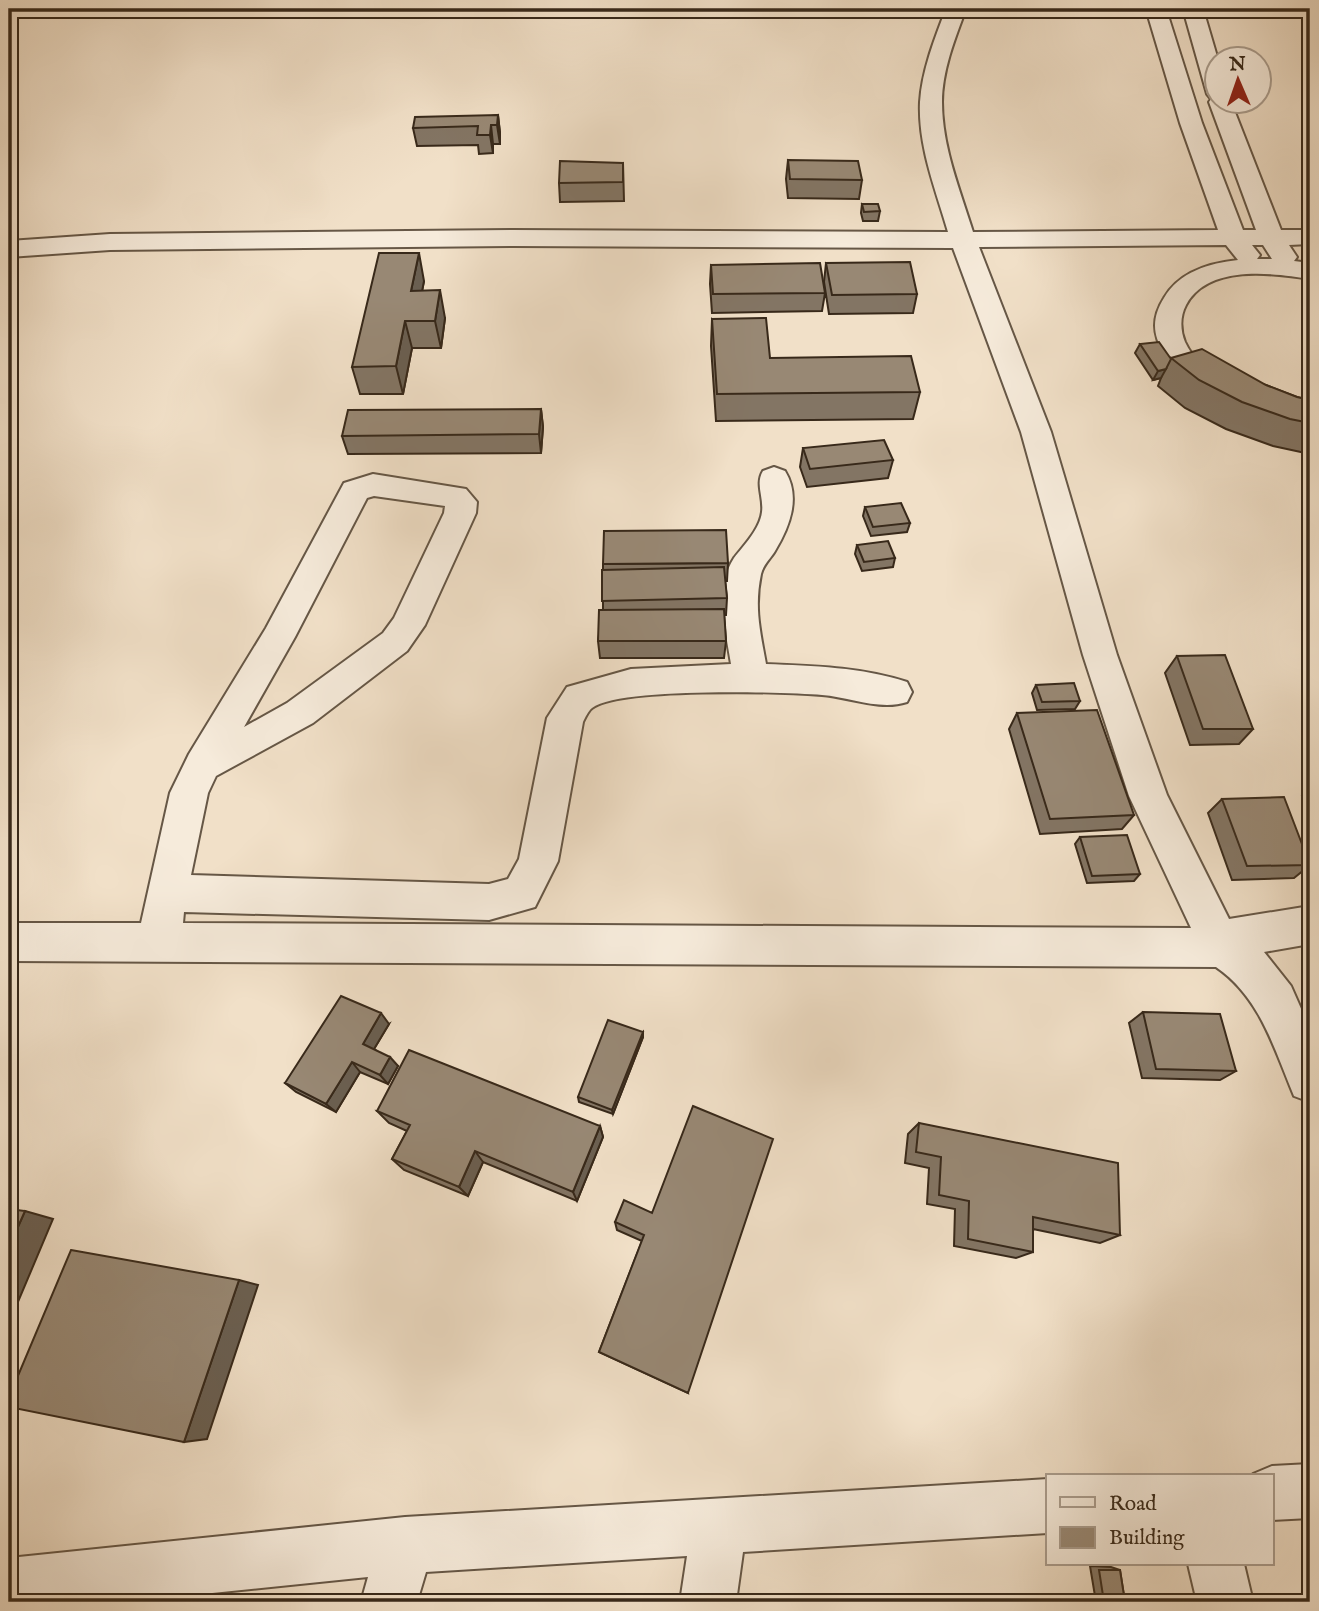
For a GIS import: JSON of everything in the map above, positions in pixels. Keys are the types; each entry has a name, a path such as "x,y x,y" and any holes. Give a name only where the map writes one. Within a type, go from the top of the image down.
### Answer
{"street":[{"path":"956,9 941,49 931,101 935,149 963,240 1035,432 1100,655 1148,796 1220,944 1251,967 1276,1001 1310,1080"},
{"path":"1156,9 1191,123 1233,237 1254,265"},
{"path":"1192,9 1204,50"},
{"path":"1225,116 1270,237 1300,269"},
{"path":"9,278 19,249 110,242 513,238 963,240 1310,237"},
{"path":"1300,269 1254,265 1220,270 1192,281 1174,298 1167,319 1171,343 1189,368 1217,391 1255,411 1310,426"},
{"path":"751,677 739,609 746,566 762,546 778,513 774,478"},
{"path":"159,942 189,793 202,765 278,637 355,491 373,485 454,497 461,502 460,513 408,625 395,642 300,713 202,765"},
{"path":"167,893 489,902 521,894 538,861 565,718 580,697 631,683 751,677 825,681 894,692"},
{"path":"9,942 1220,944 1310,925"},
{"path":"1274,1493 1310,1491"},
{"path":"9,1586 405,1545 1046,1506"},
{"path":"708,1602 719,1527"},
{"path":"389,1602 405,1545"},
{"path":"1216,1566 1225,1602"}],"building":[{"path":"498,115 497,125 491,125 490,135 477,135 478,126 413,128 415,117"},
{"path":"788,160 858,161 862,180 790,179"},
{"path":"560,161 623,163 623,182 559,183"},
{"path":"862,204 878,204 880,211 864,212"},
{"path":"379,253 419,253 411,291 440,290 435,321 405,321 396,366 352,367"},
{"path":"910,262 917,294 832,295 826,263"},
{"path":"820,263 825,293 713,294 711,265"},
{"path":"766,318 770,358 911,356 920,392 717,394 712,319"},
{"path":"1159,342 1171,359 1166,369 1158,371 1140,344"},
{"path":"1202,349 1266,385 1310,400 1310,423 1242,402 1199,380 1171,358"},
{"path":"541,409 539,434 342,436 348,410"},
{"path":"884,440 893,460 810,469 803,448"},
{"path":"901,503 910,523 873,527 865,507"},
{"path":"726,530 728,563 603,564 604,531"},
{"path":"888,541 895,558 864,562 857,545"},
{"path":"724,567 727,598 602,601 602,570"},
{"path":"724,609 726,641 598,641 599,610"},
{"path":"1225,655 1253,729 1203,729 1177,656"},
{"path":"1074,683 1080,701 1042,702 1036,685"},
{"path":"1097,710 1134,815 1050,819 1017,713"},
{"path":"1284,797 1310,865 1247,866 1222,799"},
{"path":"1127,835 1140,874 1092,876 1080,837"},
{"path":"341,996 381,1013 363,1044 390,1057 380,1075 352,1062 326,1104 285,1083"},
{"path":"1143,1012 1220,1014 1236,1071 1156,1069"},
{"path":"608,1020 643,1032 612,1110 578,1097"},
{"path":"409,1050 600,1126 573,1192 475,1151 459,1187 392,1159 410,1125 377,1111"},
{"path":"693,1106 773,1139 688,1393 599,1352 644,1235 615,1222 624,1200 652,1213"},
{"path":"919,1123 1118,1163 1120,1235 1033,1217 1033,1252 968,1239 969,1201 939,1195 941,1157 916,1152"},
{"path":"9,1209 25,1211 9,1247"},
{"path":"71,1250 239,1280 184,1442 9,1407 9,1397"},
{"path":"1099,1570 1120,1570 1125,1602 1104,1602"}]}
